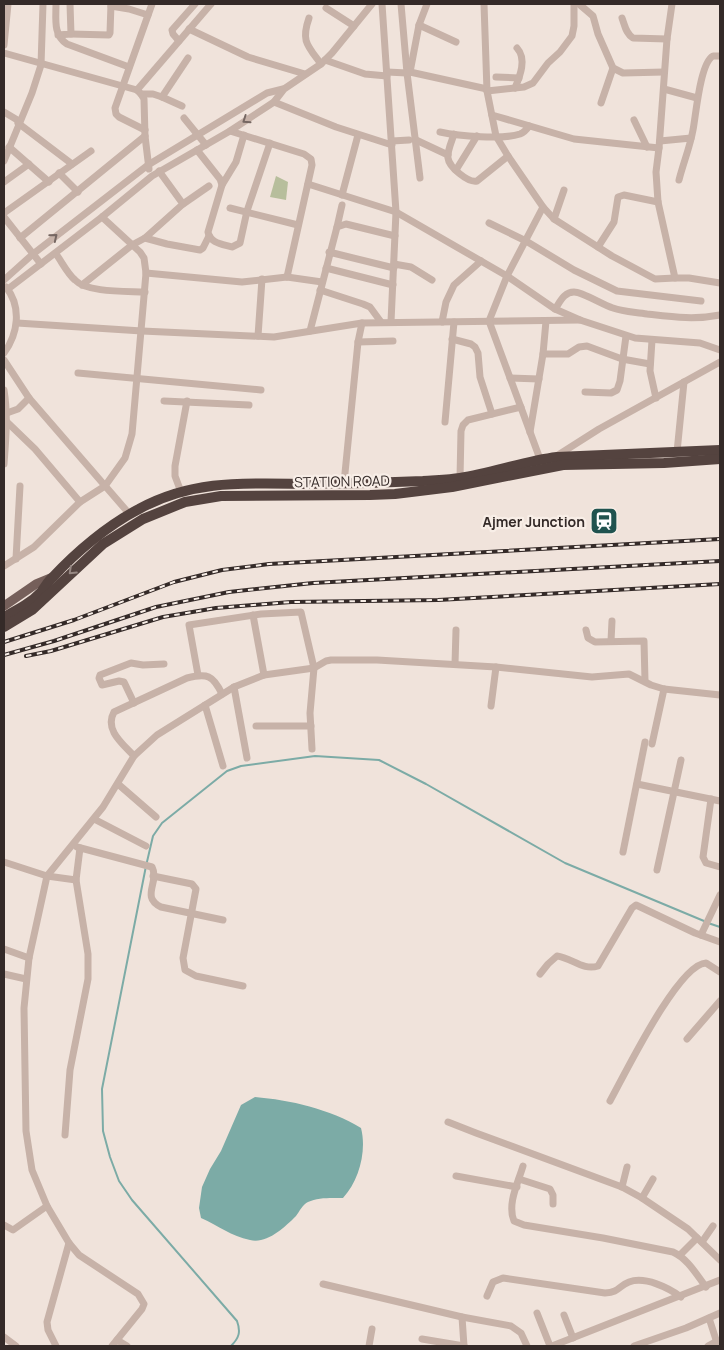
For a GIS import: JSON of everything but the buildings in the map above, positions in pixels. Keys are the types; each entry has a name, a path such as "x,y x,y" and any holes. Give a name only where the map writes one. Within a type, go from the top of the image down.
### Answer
{"highway":[{"name":"STATION ROAD","path":"4,627 32,610 46,598 56,580 91,548 103,532 138,509 181,492 231,483 344,483 460,478 555,457 678,452 720,454"},
{"name":"STATION ROAD","path":"91,548 143,518 169,507 204,498 245,495 387,494 452,487 563,465 655,463 720,454"},
{"path":"91,548 101,540 156,509 193,497 210,494 235,492 359,493 395,491 462,483 550,464 720,454"},
{"path":"4,617 24,607 56,580"}],"main road":[{"name":"STATION ROAD","path":"4,603 36,584 56,580"}],"street":[{"path":"4,45 8,4"},
{"path":"4,162 32,93 41,65 44,4"},
{"path":"56,4 59,38 67,44 129,67"},
{"path":"70,4 71,34"},
{"path":"145,133 115,112 152,4"},
{"path":"179,41 172,30 195,4"},
{"path":"139,92 179,41 212,4"},
{"path":"4,353 13,338 17,323 16,305 6,287 56,254 159,171 230,131 274,102 284,89 323,62 372,4"},
{"path":"382,4 396,212 391,322"},
{"path":"401,4 409,73 412,140 420,178"},
{"path":"409,73 419,26 427,4"},
{"path":"484,4 487,90 496,136 543,207 554,219 598,247 655,279 689,278 720,283"},
{"path":"309,18 304,37 306,44 323,62 365,74 409,73 487,90 515,88 532,83 567,43 574,30 574,4"},
{"path":"579,4 593,16 598,34 613,68 623,74 664,72"},
{"path":"672,4 667,39 660,145 656,172 658,202 675,278"},
{"path":"58,34 109,35 111,5 140,8 148,15"},
{"path":"326,5 354,26"},
{"path":"622,18 629,36 633,38 667,39"},
{"path":"419,26 456,42"},
{"path":"189,29 248,57 305,74"},
{"path":"515,88 523,60 521,52 517,48"},
{"path":"4,53 139,92 153,94 182,106"},
{"path":"679,180 691,138 707,61 713,56 720,56"},
{"path":"162,97 188,58"},
{"path":"601,103 613,68"},
{"path":"496,76 519,78"},
{"path":"4,280 33,254 148,165 267,93 284,89"},
{"path":"664,89 698,98"},
{"path":"139,92 144,99 148,165 152,176"},
{"path":"274,102 358,135 392,143 412,140 448,155"},
{"path":"4,112 72,164"},
{"path":"492,115 574,139 647,148 691,138"},
{"path":"184,118 206,145"},
{"path":"634,120 647,148"},
{"path":"440,132 496,136 520,134 529,126"},
{"path":"230,131 304,154 311,160 312,165 287,277"},
{"path":"20,238 78,192 145,133"},
{"path":"454,134 448,155 450,163 456,170 474,182 508,156"},
{"path":"145,238 200,250 203,248 209,236 208,232 222,185 236,162 244,135"},
{"path":"342,195 358,135"},
{"path":"456,170 477,136"},
{"path":"209,236 212,240 232,247 240,244 247,211 270,143"},
{"path":"9,148 49,182"},
{"path":"197,150 220,179 222,185"},
{"path":"4,213 91,151"},
{"path":"4,182 29,164"},
{"path":"159,171 183,204"},
{"path":"59,173 78,192"},
{"path":"308,184 396,212 506,276 554,309 580,320 626,336 652,340 700,343 720,350"},
{"path":"82,285 132,245 145,238 183,204 209,186"},
{"path":"554,219 564,190"},
{"path":"598,247 614,222 618,197 658,202"},
{"path":"310,331 342,205"},
{"path":"540,459 489,321 506,276 543,207"},
{"path":"230,208 298,225"},
{"path":"4,217 41,264"},
{"path":"4,566 34,547 80,502 105,486 125,458 129,448 132,434 146,273 144,258 102,217"},
{"path":"489,223 526,241 574,270 617,291 700,301"},
{"path":"337,227 346,224 395,236"},
{"path":"330,252 394,266 411,267 432,280"},
{"path":"56,254 75,280 82,285 145,292"},
{"path":"442,322 446,302 454,285 481,261"},
{"path":"326,268 393,285"},
{"path":"146,273 242,282 287,277 322,282"},
{"path":"258,336 262,279"},
{"path":"320,290 370,307 381,322"},
{"path":"554,309 566,294 573,292 614,308 630,311 689,319 720,316"},
{"path":"17,323 274,337 362,323 580,320"},
{"path":"530,433 544,354 546,321"},
{"path":"445,422 454,322"},
{"path":"344,483 358,342 362,323"},
{"path":"585,392 610,393 617,390 626,336"},
{"path":"452,338 472,344 475,347 478,353 480,377 492,414"},
{"path":"652,340 650,364 656,398"},
{"path":"358,342 393,341"},
{"path":"544,354 568,354 583,346 650,364"},
{"path":"4,360 29,398 126,510"},
{"path":"555,457 599,429 720,362"},
{"path":"78,374 261,390"},
{"path":"510,378 539,378"},
{"path":"678,452 684,382"},
{"path":"4,390 7,409 4,414"},
{"path":"4,414 18,409 29,398"},
{"path":"164,401 249,405"},
{"path":"181,492 175,476 175,466 188,401"},
{"path":"460,478 463,425 468,420 520,407"},
{"path":"4,414 7,422 4,464"},
{"path":"7,422 35,449 80,502"},
{"path":"16,559 20,486"},
{"path":"198,675 189,625 253,615 301,612 314,668 310,713 312,749"},
{"path":"253,615 264,675"},
{"path":"611,641 612,620"},
{"path":"455,664 456,630"},
{"path":"586,630 588,638 591,640 644,642 645,681"},
{"path":"127,1346 114,1343 142,1309 143,1299 79,1255 69,1243 46,1206 32,1170 26,1131 24,1008 29,958 47,876 76,847 118,784 134,756 157,735 234,687 264,675 314,668 331,660 385,660 455,664 592,677 629,674 664,688 720,695"},
{"path":"134,702 124,682 119,681 102,685 99,678 100,675 131,663 143,665 164,664"},
{"path":"491,706 496,667"},
{"path":"134,756 115,736 111,724 111,717 114,712 187,678 198,675 206,676 216,682 222,694"},
{"path":"234,687 247,758"},
{"path":"623,852 637,784 664,688"},
{"path":"205,705 223,766"},
{"path":"256,726 311,726"},
{"path":"657,870 681,760"},
{"path":"118,784 156,817"},
{"path":"637,784 720,801"},
{"path":"711,798 703,857 706,863 720,868"},
{"path":"94,819 146,846"},
{"path":"76,847 152,867 154,869 151,897 154,904 223,920"},
{"path":"65,1135 70,1070 88,979 88,954 76,880 76,847"},
{"path":"4,862 47,876 76,880"},
{"path":"153,876 194,886 195,894 192,914 183,958 185,970 196,976 243,986"},
{"path":"702,935 720,897"},
{"path":"540,974 557,956 564,957 587,968 598,966 632,908 636,905 720,942"},
{"path":"4,949 29,958"},
{"path":"610,1101 660,1010 696,965 706,963 720,972"},
{"path":"4,974 26,979"},
{"path":"687,1039 720,1001"},
{"path":"448,1122 622,1187 688,1229 720,1260"},
{"path":"523,1166 511,1206 514,1221 652,1247 680,1255 689,1263 706,1287"},
{"path":"622,1187 627,1167"},
{"path":"456,1176 517,1187"},
{"path":"519,1179 550,1189 553,1195 553,1204"},
{"path":"642,1198 653,1179"},
{"path":"4,1225 13,1230 46,1206"},
{"path":"680,1255 713,1226"},
{"path":"56,1346 48,1330 47,1322 69,1243"},
{"path":"487,1296 493,1282 504,1278 605,1293 617,1291 629,1282 644,1282 668,1288 681,1297"},
{"path":"537,1313 551,1346 681,1297 720,1280"},
{"path":"323,1284 462,1317 511,1326 521,1333 527,1346"},
{"path":"634,1346 720,1313"},
{"path":"564,1315 573,1338"},
{"path":"422,1338 464,1346 462,1317"},
{"path":"708,1346 718,1344 709,1318"},
{"path":"369,1346 372,1329"},
{"path":"4,1337 16,1346"}],"green space":[{"path":"276,176 288,182 286,200 270,197"}],"water":[{"path":"255,1097 310,1106 349,1121 361,1128 363,1137 360,1165 349,1191 343,1198 312,1200 303,1206 296,1216 281,1230 263,1240 256,1241 237,1236 201,1218 199,1208 202,1187 221,1151 241,1105"}],"waterway":[{"path":"231,1346 238,1335 237,1321 132,1200 119,1181 103,1131 102,1089 146,866 153,836 162,823 227,771 241,766 315,756 379,760 426,784 565,863 704,921"},
{"path":"708,923 720,927"}],"railway":[{"path":"4,642 74,620 174,582 222,570 269,564 720,539"},
{"path":"4,655 54,641 156,607 229,592 313,583 720,561"},
{"path":"26,656 51,651 163,617 216,608 291,602 438,600 720,584"}],"place":[{"name":"Ajmer Junction","path":"604,521"}]}
